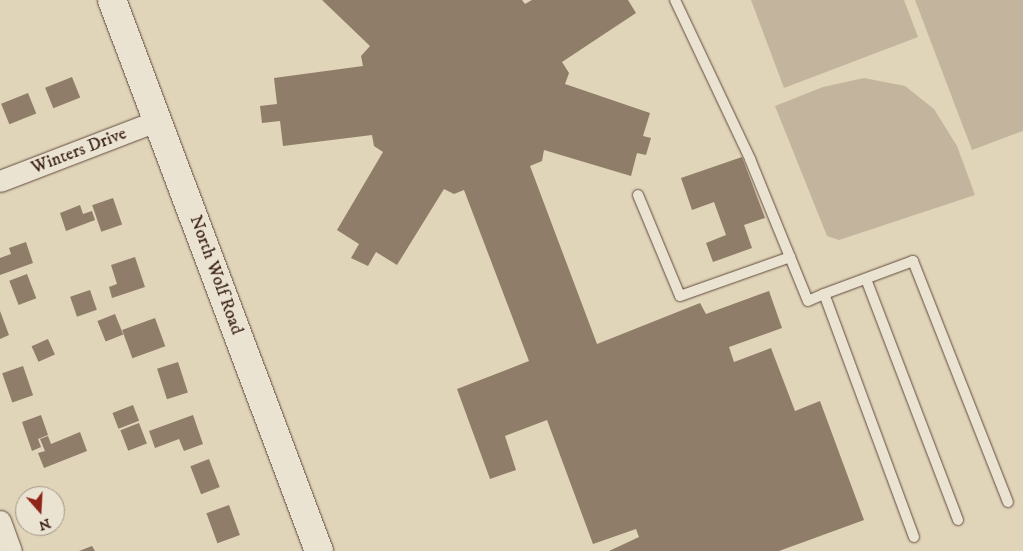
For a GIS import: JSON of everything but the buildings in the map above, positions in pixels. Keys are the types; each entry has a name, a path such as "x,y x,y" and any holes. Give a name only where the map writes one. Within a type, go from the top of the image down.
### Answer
{"main road":[{"name":"North Wolf Road","path":"112,0 159,120 319,551"}],"street":[{"name":"Winters Drive","path":"0,181 159,120"},
{"path":"0,521 11,551"}],"lane":[{"path":"676,0 773,216 808,301 913,261 1008,502"},
{"path":"638,195 680,296 790,257"},
{"path":"866,279 958,520"},
{"path":"824,294 914,537"}],"shaded area":[{"path":"751,0 904,0 918,37 784,88"},
{"path":"915,0 1023,0 1023,131 972,150"},
{"path":"864,78 905,86 934,109 957,146 975,195 839,240 827,236 775,106 823,87"}]}
